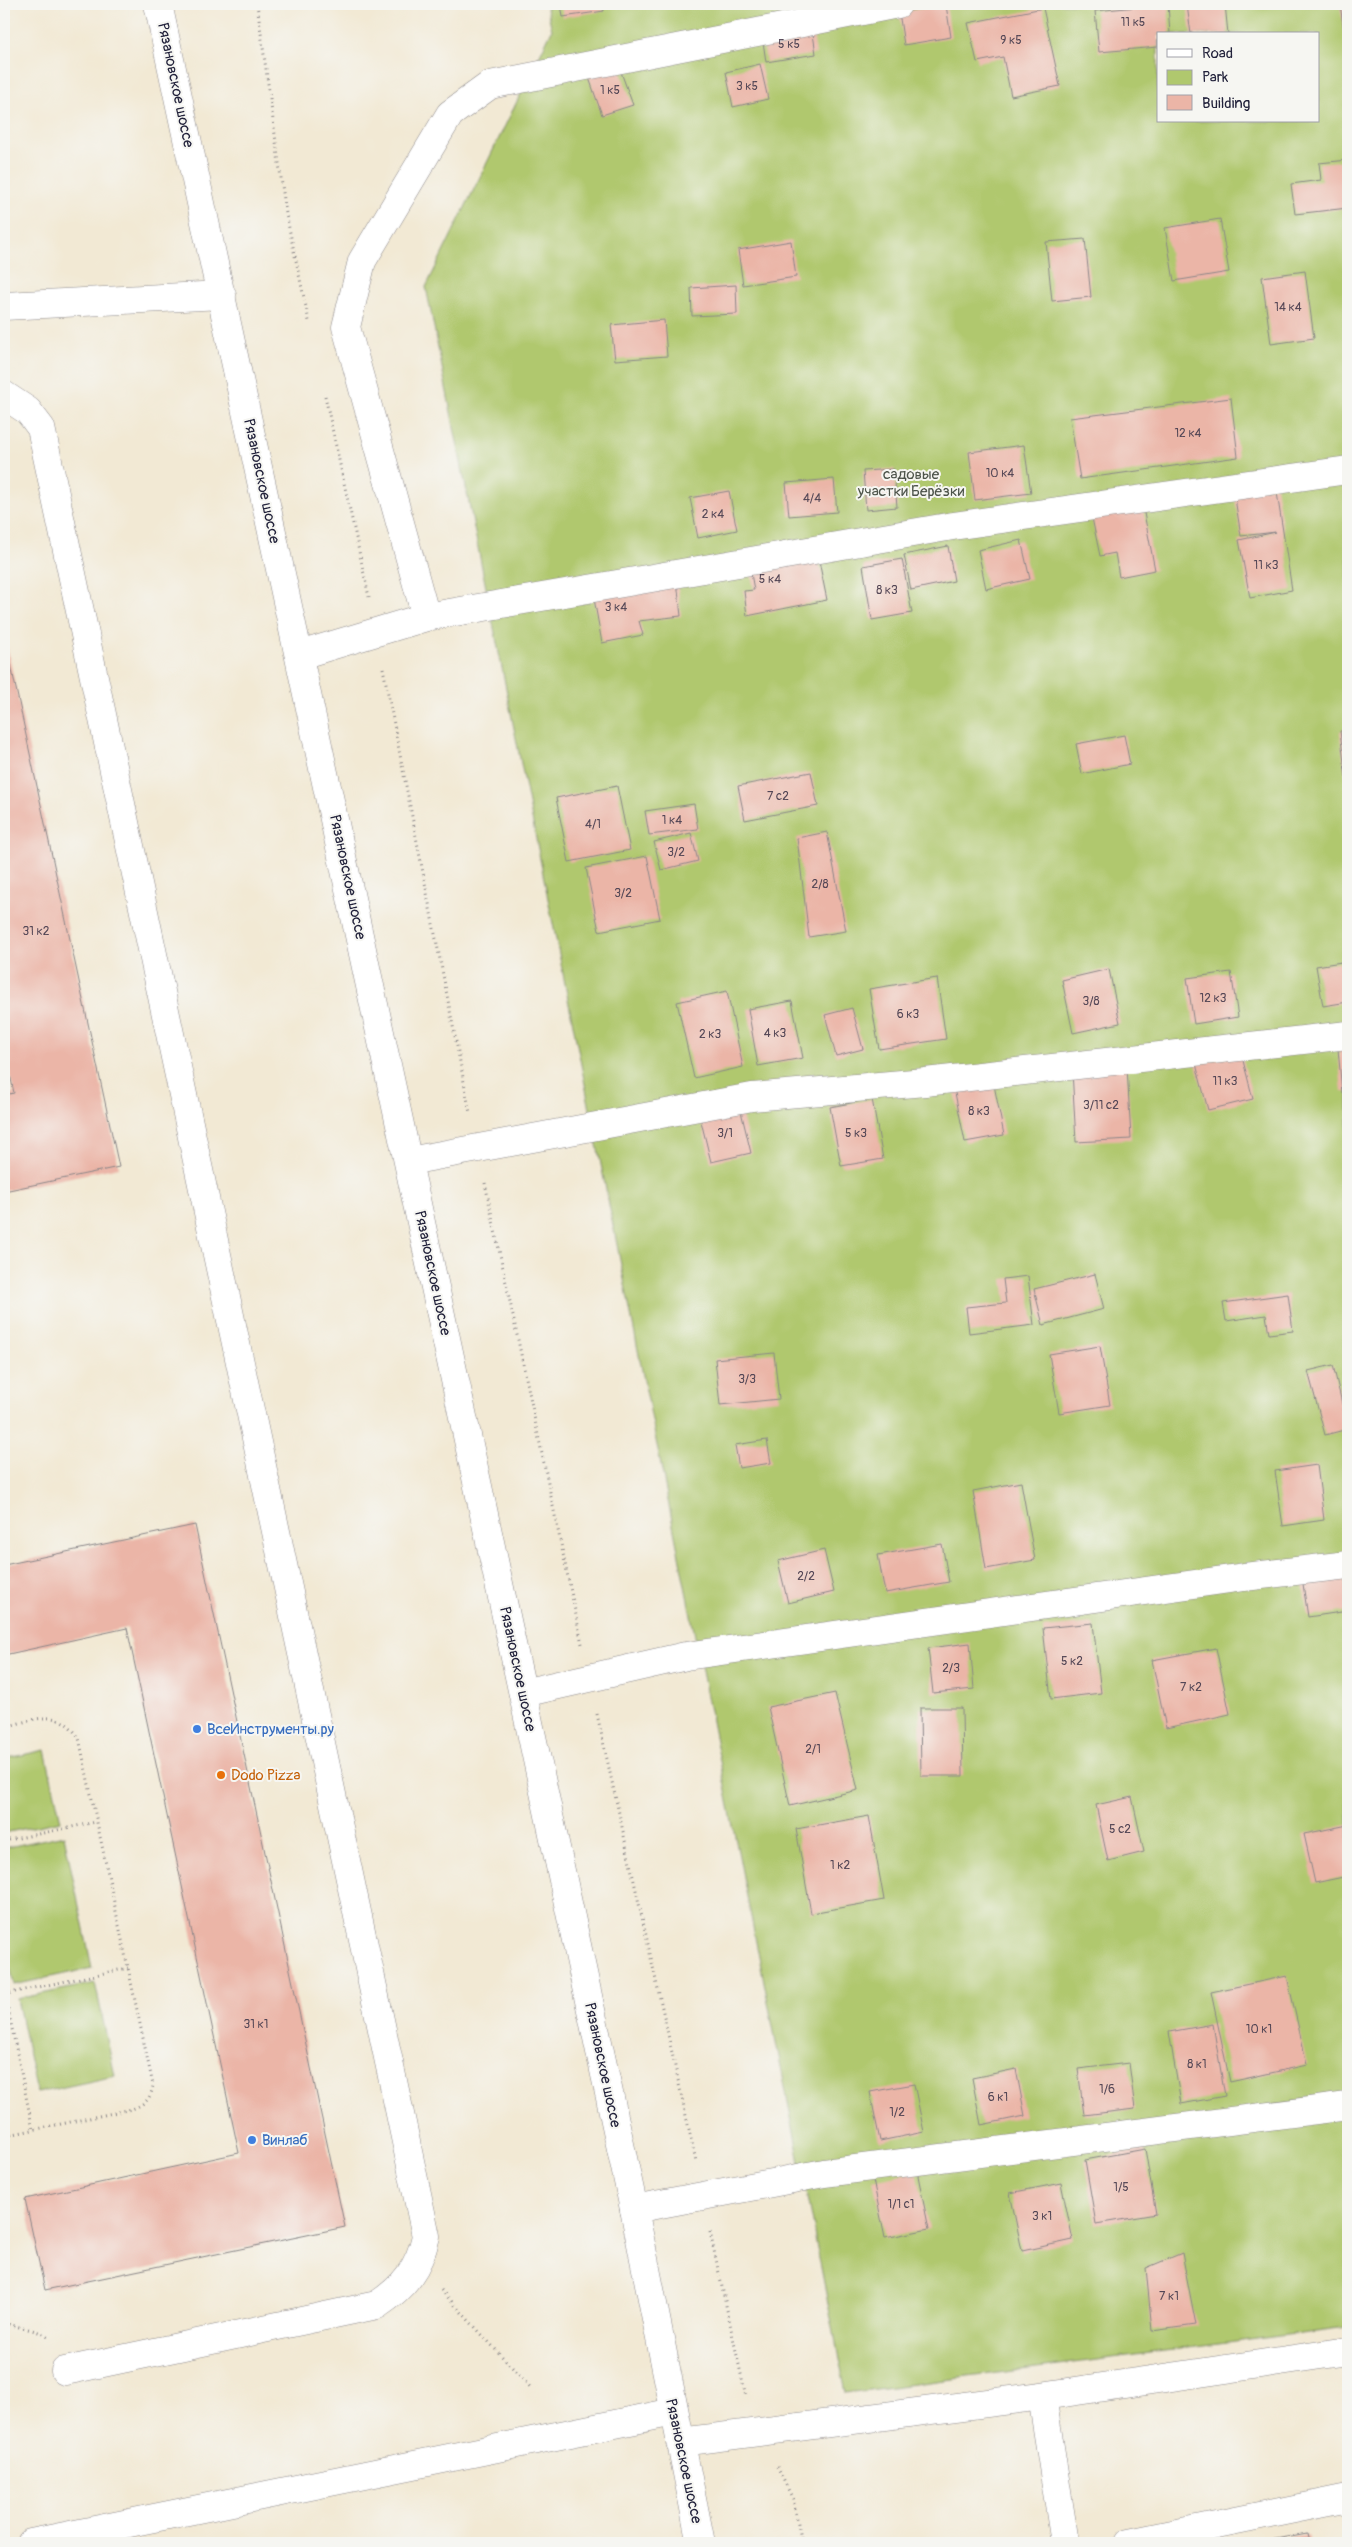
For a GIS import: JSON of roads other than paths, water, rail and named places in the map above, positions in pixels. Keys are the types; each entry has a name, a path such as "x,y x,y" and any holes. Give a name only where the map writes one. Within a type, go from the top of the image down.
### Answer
{"main road":[{"name":"Рязановское шоссе","path":"158,4 634,2209 701,2543"},
{"path":"426,617 346,327 362,261 450,114 490,85 898,4"},
{"path":"4,306 222,296"},
{"path":"4,395 28,411 40,428 426,2236 417,2264 407,2281 393,2295 377,2305 65,2371"},
{"path":"300,655 426,617 953,526 1348,470"},
{"path":"409,1162 752,1098 925,1082 1348,1035"},
{"path":"523,1694 686,1656 1244,1577 1348,1565"},
{"path":"634,2209 824,2173 1348,2106"},
{"path":"680,2442 1042,2396 1348,2351"},
{"path":"1042,2396 1066,2543"},
{"path":"31,2543 674,2412"},
{"path":"1129,2543 1348,2498"}],"place":[{"name":"ВсеИнструменты.ру","path":"197,1729"},
{"name":"Dodo Pizza","path":"221,1775"},
{"name":"Винлаб","path":"252,2140"}],"park label":[{"name":"садовые участки Берёзки","path":"911,482"}]}
